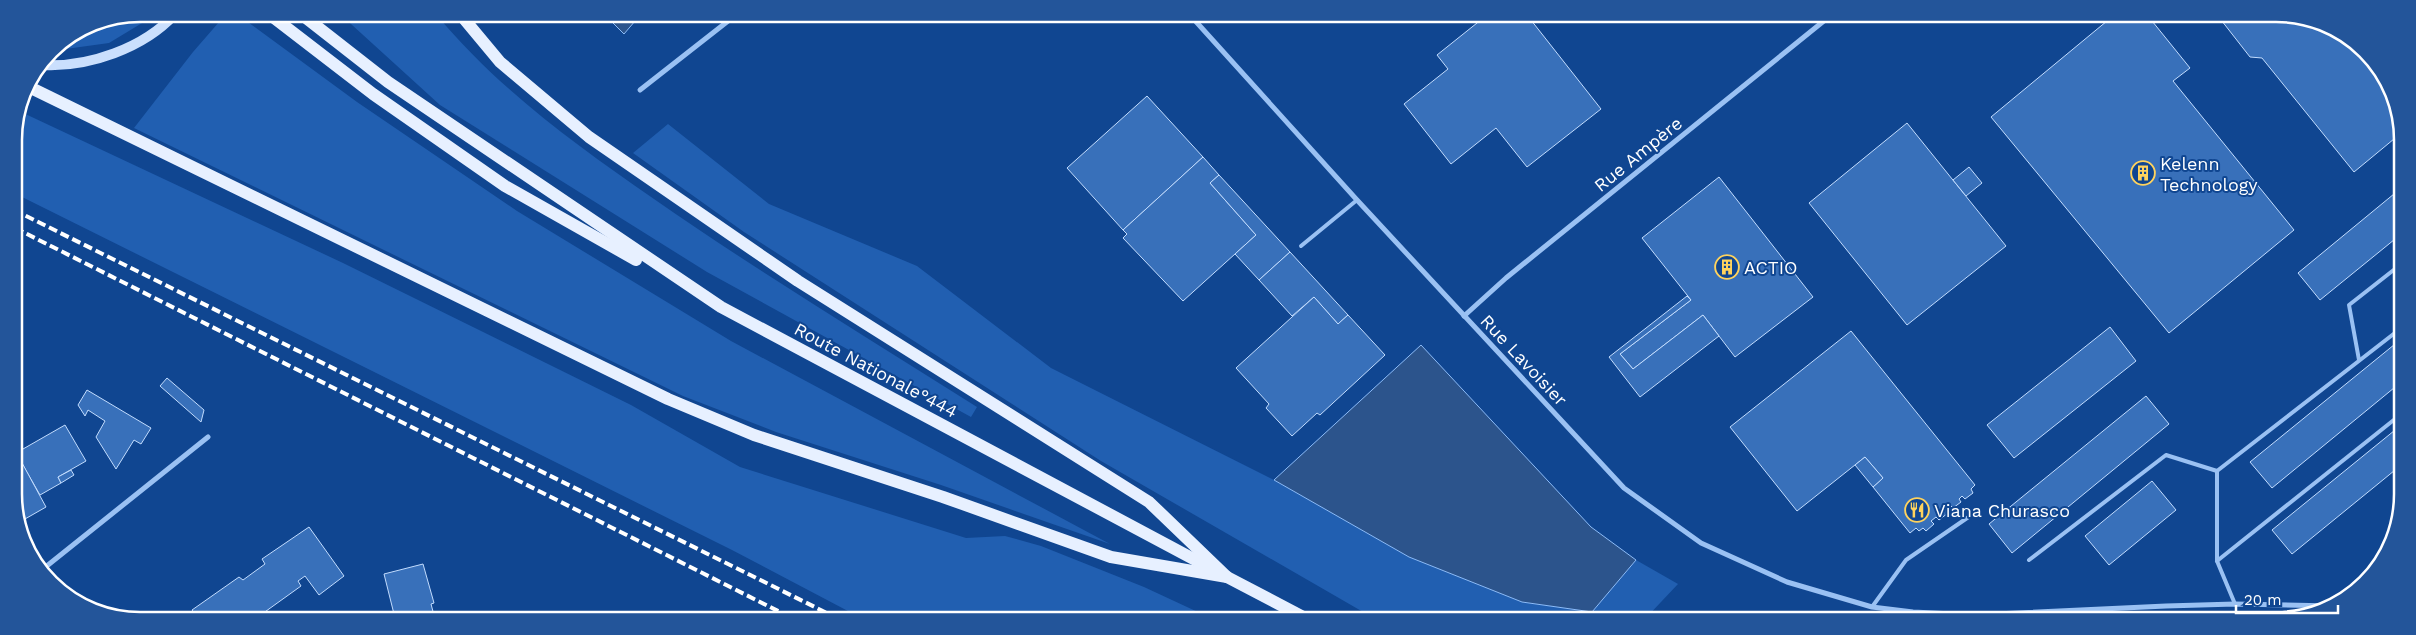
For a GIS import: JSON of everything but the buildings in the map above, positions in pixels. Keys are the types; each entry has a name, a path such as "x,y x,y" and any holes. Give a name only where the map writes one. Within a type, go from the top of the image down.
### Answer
{"main road":[{"path":"51,64 84,62 119,52 162,28 168,22"},
{"path":"279,22 373,94 505,186 721,307"},
{"name":"Route Nationale°444","path":"311,22 388,82 520,173 721,307 1294,612"},
{"path":"467,22 500,62 589,137 798,281 1149,502 1227,577"},
{"path":"34,89 668,399 754,435 943,497 1111,557 1227,577"}],"street":[{"path":"640,90 727,22"},
{"name":"Rue Lavoisier","path":"1196,22 1357,200 1624,488 1701,543 1787,582 1872,607 1913,612"},
{"name":"Rue Ampère","path":"1464,316 1506,278 1823,22"},
{"path":"47,566 208,436"},
{"name":"Rue Lavoisier","path":"2057,612 2235,604 2315,606"}],"lane":[{"path":"1301,246 1357,200"},
{"path":"2359,360 2349,305 2394,270"},
{"path":"2217,471 2394,333"},
{"path":"2217,560 2394,419"},
{"path":"2029,560 2166,455 2217,471"},
{"path":"2217,471 2217,560 2235,604"},
{"path":"1872,607 1906,560 1970,516"}],"shaded area":[{"path":"144,22 109,43 67,49 81,38 95,31"},
{"path":"219,22 248,22 357,102 517,211 731,341 1110,544 941,485 776,432 683,396 134,128 193,52"},
{"path":"349,22 443,22 485,67 511,91 625,179 814,305 977,407 971,417 707,272 440,105"},
{"path":"612,22 634,22 624,34"},
{"path":"26,114 343,263 631,405 740,467 966,538 1005,536 1041,546 1144,587 1198,612 850,612 732,550 23,197 23,133"},
{"path":"668,124 769,204 917,266 1051,368 1274,480 1409,557 1522,602 1592,611 1636,560 1678,584 1652,612 1363,612 1101,461 744,232 633,153"},
{"path":"1421,345 1591,527 1636,560 1592,612 1522,602 1409,557 1274,480"}],"railway":[{"path":"23,214 825,612"},
{"path":"23,232 780,612"}],"place":[{"name":"Kelenn Technology","path":"2143,173"},
{"name":"ACTIO","path":"1727,267"},
{"name":"Viana Churasco","path":"1917,510"}]}
